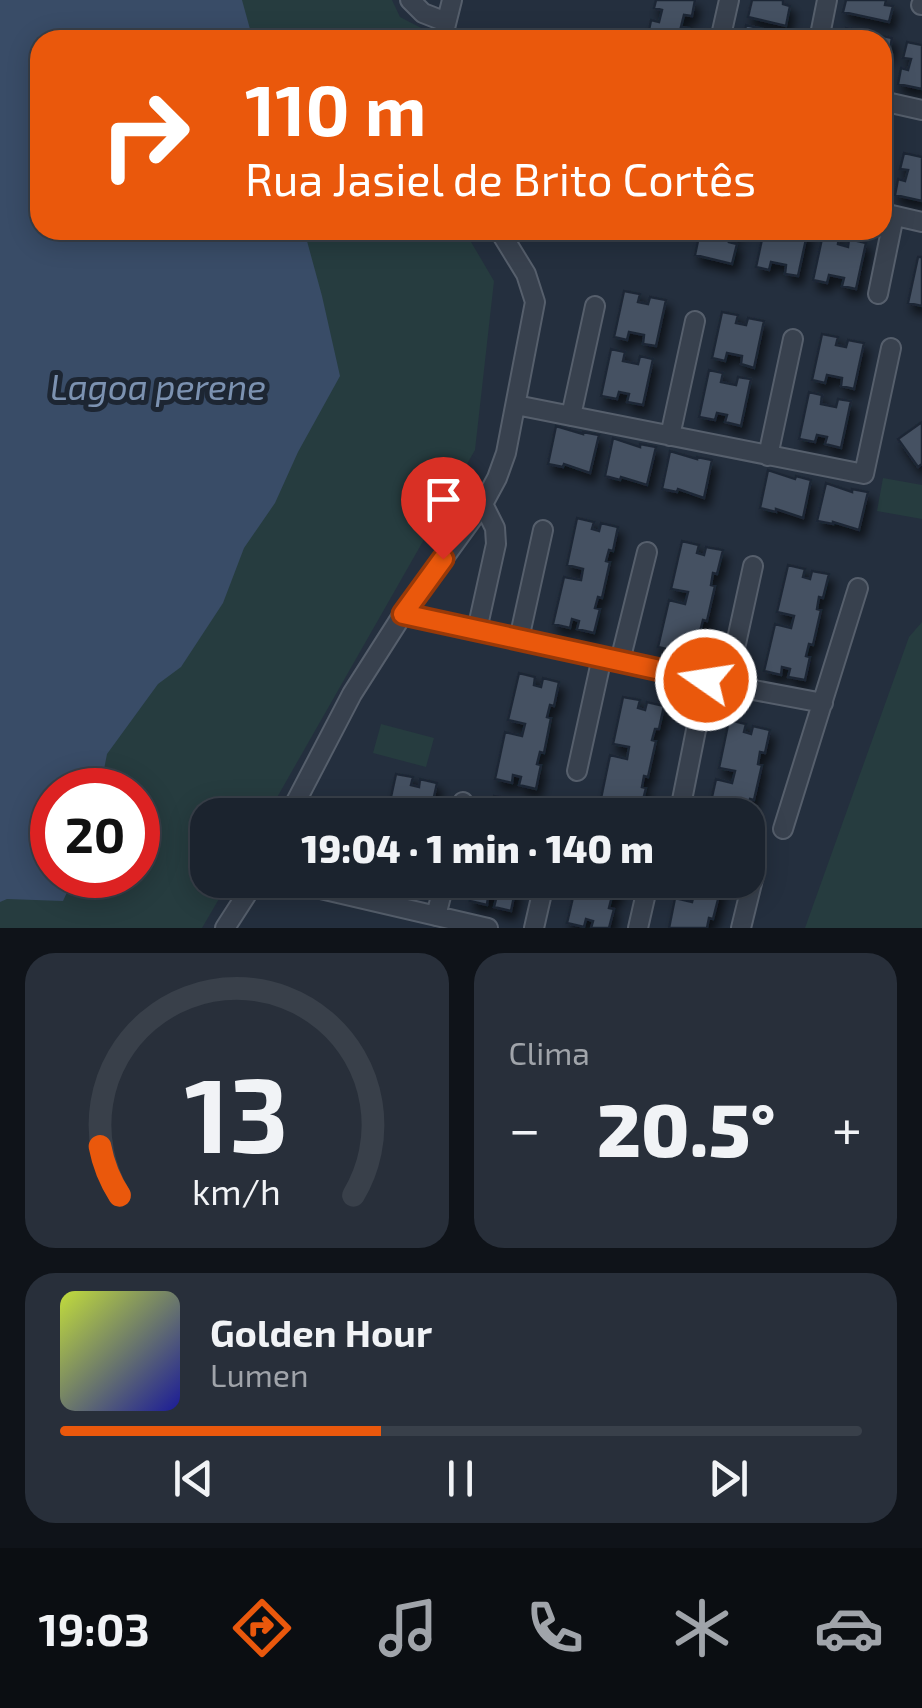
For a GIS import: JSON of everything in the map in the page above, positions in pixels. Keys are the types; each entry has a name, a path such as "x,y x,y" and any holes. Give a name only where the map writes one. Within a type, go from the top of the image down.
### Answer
{"street":[{"path":"410,0 443,30"},
{"path":"444,30 452,0"},
{"path":"722,30 729,0"},
{"path":"820,30 827,0"},
{"path":"892,103 922,110"},
{"path":"892,215 922,222"},
{"path":"298,798 352,694 497,478 506,453 534,302 526,274 505,240"},
{"path":"878,294 885,240"},
{"path":"571,416 595,306"},
{"path":"670,436 695,321"},
{"path":"768,456 793,339"},
{"path":"516,404 864,474 891,348"},
{"path":"477,630 496,544 495,528 483,504"},
{"path":"519,639 543,530"},
{"path":"576,771 647,552"},
{"path":"726,685 754,566"},
{"path":"784,829 858,588"},
{"path":"403,614 823,703"},
{"path":"682,798 706,680"},
{"path":"225,928 244,898"},
{"path":"360,898 488,928"},
{"path":"436,916 440,898"},
{"path":"534,928 541,898"},
{"path":"638,928 645,898"},
{"path":"742,928 749,898"}],"green space":[{"path":"0,0 392,0 400,17 425,30 30,30 30,240 470,240 494,281 475,450 277,798 190,798 190,898 220,898 202,928 0,928"},
{"path":"883,478 922,485 922,519 877,511"},
{"path":"922,622 922,928 805,928 909,637"},
{"path":"381,724 434,738 426,767 373,753"}],"water":[{"name":"Lagoa perene","path":"0,0 242,0 250,30 30,30 30,240 307,240 340,376 275,503 244,548 223,603 181,667 158,684 107,754 104,768 30,768 30,898 64,898 0,902"}],"building":[{"path":"656,0 695,0 692,16 684,15 681,27 688,30 649,30 651,20 659,22 662,10 654,8"},
{"path":"752,0 783,0 783,4 790,6 786,26 748,17"},
{"path":"846,0 886,0 885,5 893,6 889,22 843,12"},
{"path":"907,42 922,45 922,89 898,84 901,68 908,70 911,59 903,58"},
{"path":"904,153 922,157 922,201 895,195 898,179 905,181 908,170 900,169"},
{"path":"698,240 730,240 737,244 732,264 695,255"},
{"path":"762,240 806,240 798,276 785,274 786,265 771,262 769,270 756,267"},
{"path":"822,240 839,240 838,244 848,247 849,240 866,243 856,289 842,286 844,278 829,275 827,283 813,280"},
{"path":"918,257 922,257 922,306 908,303"},
{"path":"624,291 640,294 638,302 648,304 650,297 666,300 656,346 643,344 644,335 629,332 627,340 614,337"},
{"path":"722,312 738,315 736,323 746,325 748,318 764,321 754,368 741,364 742,356 727,353 725,361 712,358"},
{"path":"822,334 838,337 836,345 846,347 848,340 864,343 854,389 841,386 842,378 827,375 825,383 812,380"},
{"path":"611,349 625,352 623,361 638,364 640,356 653,359 643,405 627,402 629,394 619,392 617,399 601,396"},
{"path":"709,370 723,373 721,382 736,385 738,377 751,379 741,426 725,422 727,415 717,413 715,420 699,417"},
{"path":"809,392 822,395 821,404 836,407 838,399 851,401 841,448 825,444 827,437 817,435 815,442 799,439"},
{"path":"922,422 922,464 918,467 898,439"},
{"path":"556,426 599,435 590,473 564,464 548,464"},
{"path":"613,438 640,447 656,447 647,485 605,476"},
{"path":"670,451 712,460 704,498 678,489 662,489"},
{"path":"768,470 811,480 803,518 760,508"},
{"path":"826,483 852,492 868,492 859,530 817,521"},
{"path":"577,518 594,522 592,529 599,531 601,523 618,527 613,551 609,550 606,561 610,562 602,598 598,597 595,608 600,609 594,633 577,629 579,621 572,619 570,628 553,624 564,577 581,580 583,569 567,565"},
{"path":"682,541 699,545 697,553 704,555 706,547 723,550 717,574 713,573 711,585 715,586 707,621 703,620 700,632 704,633 699,657 682,653 684,645 677,643 675,651 658,647 669,600 685,604 688,592 671,589"},
{"path":"788,565 805,569 803,577 810,579 812,571 829,574 823,598 819,597 817,609 821,610 813,645 809,644 806,656 810,657 805,680 788,677 790,669 782,667 781,675 764,671 775,624 791,628 794,616 777,612"},
{"path":"519,673 535,677 534,685 541,687 543,678 559,682 554,706 550,705 547,717 551,718 544,753 540,752 537,764 541,765 536,789 519,785 521,777 513,775 512,783 495,779 505,732 522,736 525,724 508,720"},
{"path":"623,697 640,700 638,708 645,710 647,702 664,706 652,740 656,741 648,777 644,776 644,798 601,798 610,755 627,759 629,747 613,744"},
{"path":"729,720 746,724 744,732 751,734 753,726 770,730 765,753 760,752 758,764 762,765 754,798 712,798 716,779 732,783 735,771 719,768"},
{"path":"396,774 413,777 411,785 419,787 420,779 437,783 434,798 391,798"},
{"path":"471,898 488,898 487,905 470,901"},
{"path":"492,898 514,898 511,911 494,907 496,899"},
{"path":"573,898 612,898 609,908 614,909 609,928 591,928 593,921 586,919 584,927 567,923"},
{"path":"675,898 692,902 693,898 718,898 707,928 669,928"}],"route":[{"path":"443,559 403,614 706,680"}]}
